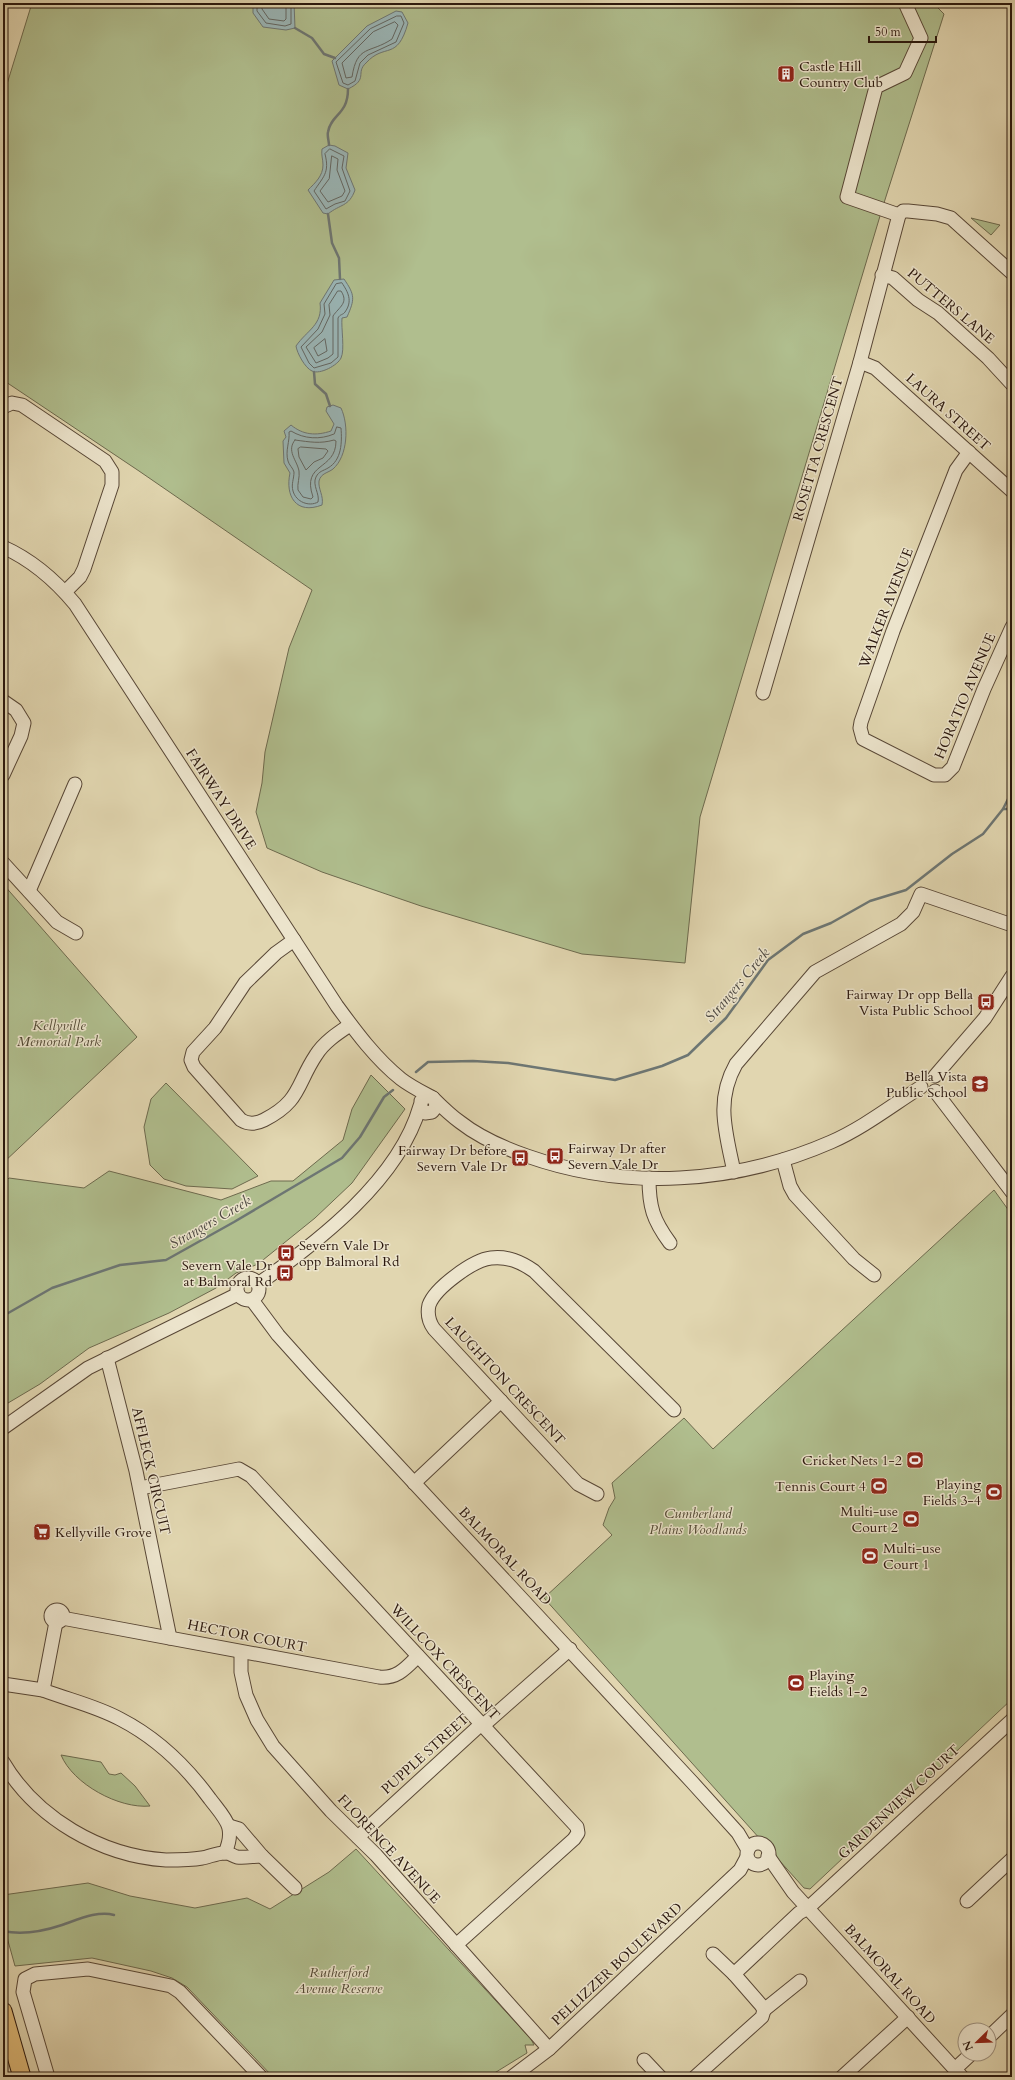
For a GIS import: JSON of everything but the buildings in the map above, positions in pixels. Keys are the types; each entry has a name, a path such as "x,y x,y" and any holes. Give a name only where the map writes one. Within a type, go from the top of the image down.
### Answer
{"main road":[{"path":"3,2011 22,2077"}],"street":[{"path":"905,3 921,38 905,73 876,87 847,197 900,214 908,211 937,214 951,218 1012,273"},
{"name":"ROSETTA CRESCENT","path":"763,694 860,362 882,274 900,214"},
{"name":"PUTTERS LANE","path":"882,274 893,278 918,300 938,313 988,358 1012,384"},
{"name":"LAURA STREET","path":"860,362 875,368 1012,491"},
{"path":"3,407 12,403 22,405 105,461 112,472 112,485 84,569 80,577 65,592"},
{"name":"WALKER AVENUE","path":"900,759 863,739 860,728 894,631 956,470 969,452"},
{"name":"FAIRWAY DRIVE","path":"3,547 39,568 65,592 88,623 350,1025 386,1066 428,1106 506,1148 538,1160 594,1173 649,1178 701,1177 734,1172 783,1160 831,1142 851,1132 921,1087"},
{"name":"HORATIO AVENUE","path":"900,759 939,777 949,772 953,767 984,689 1012,628"},
{"path":"3,702 16,710 24,723 22,736 3,775"},
{"path":"29,891 75,784"},
{"path":"3,863 57,922 76,933"},
{"path":"734,1172 723,1108 728,1079 736,1064 815,972 901,924 913,912 922,894 1012,925"},
{"path":"294,940 276,953 245,983 215,1028 193,1052 191,1060 194,1067 241,1120 248,1123 256,1123 286,1106 295,1095 316,1054 328,1041 350,1025"},
{"path":"934,1076 986,1018 1012,976"},
{"path":"929,1074 934,1076 939,1084 935,1091 928,1093 921,1087 920,1081 924,1076 929,1074"},
{"path":"935,1091 1012,1192"},
{"path":"258,1284 319,1238 359,1200 393,1161 428,1106"},
{"path":"783,1160 790,1186 795,1195 854,1259 874,1275"},
{"path":"649,1178 651,1210 658,1226 670,1242"},
{"name":"LAUGHTON CRESCENT","path":"597,1494 578,1484 434,1329 428,1314 430,1304 436,1295 463,1269 476,1262 492,1258 511,1259 534,1271 674,1410"},
{"path":"245,1279 254,1280 258,1284 258,1295 252,1300 245,1300 238,1294 238,1285 245,1279"},
{"path":"3,1428 53,1391 107,1358 238,1294"},
{"name":"BALMORAL ROAD","path":"252,1300 278,1335 738,1832 753,1856 793,1892 959,2073"},
{"name":"AFFLECK CIRCUIT","path":"107,1358 140,1488 170,1638"},
{"path":"414,1483 501,1401"},
{"name":"WILLCOX CRESCENT","path":"140,1488 239,1469 251,1476 577,1827 578,1833 574,1839 456,1945"},
{"name":"HECTOR COURT","path":"43,1690 59,1620 170,1638 385,1678 398,1674 418,1656"},
{"name":"PUPPLE STREET","path":"358,1837 481,1725 570,1649"},
{"name":"FLORENCE AVENUE","path":"241,1652 240,1672 246,1695 257,1720 273,1746 376,1855 549,2049"},
{"path":"3,1684 43,1690 120,1718 154,1740 193,1776 230,1826 231,1839 226,1853"},
{"name":"GARDENVIEW COURT","path":"734,1974 798,1913 808,1908 1012,1720"},
{"path":"3,1762 25,1793 49,1814 75,1832 102,1846 130,1854 165,1860 201,1859 226,1853 237,1857 262,1856"},
{"path":"230,1826 239,1829 262,1856 295,1888"},
{"name":"BALMORAL ROAD","path":"753,1856 765,1846 768,1856 793,1892"},
{"name":"PELLIZZER BOULEVARD","path":"512,2077 549,2049 740,1870 753,1856 765,1862 768,1856"},
{"path":"967,1901 1012,1859"},
{"path":"713,1954 734,1974 764,2010"},
{"path":"48,2077 25,1999 23,1984 25,1979 35,1974 88,1969 171,1986 180,1992 261,2077"},
{"path":"695,2077 762,2017 764,2010 800,1981"},
{"path":"997,2029 1012,2015"},
{"path":"842,2077 908,2017"},
{"path":"644,2060 660,2077"},
{"path":"959,2073 966,2062"}],"green space":[{"name":"Castle Hill Country Club","path":"32,3 933,3 944,14 883,206 700,817 685,963 582,954 421,906 322,872 267,848 256,812 262,783 265,752 289,648 312,590 3,380 3,97"},
{"path":"971,218 1000,225 991,235"},
{"name":"Kellyville Memorial Park","path":"3,884 137,1037 3,1163"},
{"path":"371,1075 405,1109 352,1183 315,1218 258,1264 236,1273 216,1288 169,1313 89,1348 40,1384 3,1406 3,1184 9,1178 84,1188 109,1171 221,1200 271,1181 293,1181 343,1140 352,1109"},
{"path":"166,1083 258,1176 232,1189 186,1186 164,1179 150,1165 144,1127 151,1099"},
{"name":"Cumberland Plains Woodlands","path":"994,1190 1012,1215 1012,1699 810,1889 804,1888 544,1598 612,1535 603,1525 609,1508 615,1498 612,1483 684,1418 713,1449"},
{"path":"61,1755 101,1762 109,1774 115,1775 121,1773 135,1786 150,1806 138,1806 125,1803 111,1799 98,1792 86,1785 76,1776 67,1766"},
{"name":"Rutherford Avenue Reserve","path":"356,1849 531,2039 534,2045 525,2045 527,2053 488,2077 273,2077 187,1987 172,1978 151,1971 92,1958 15,1966 3,1923 3,1895 88,1883 130,1896 195,1908 247,1898 270,1909 329,1872"}],"water":[{"path":"253,3 294,3 295,28 286,30 263,27 253,13"},
{"path":"396,11 402,12 408,23 404,35 399,43 390,50 379,53 366,63 363,67 360,79 354,85 348,89 339,85 332,61 367,26"},
{"path":"329,145 335,146 348,153 346,168 355,190 350,200 328,214 323,213 308,190 322,173 322,149"},
{"path":"344,279 353,297 347,317 342,318 343,350 341,358 336,364 328,369 315,372 307,367 296,346 317,322 320,311 320,303 334,280"},
{"path":"333,405 341,408 344,415 346,440 342,456 333,469 320,478 319,484 322,505 305,507 294,501 289,489 290,473 284,463 283,441 286,437 284,431 291,425 300,431 310,434 320,434 331,431 334,424 326,411 327,407"}],"waterway":[{"path":"295,28 312,38 324,54 335,58"},
{"path":"329,145 328,134 330,126 345,104 348,89"},
{"path":"328,214 332,243 339,258 340,279"},
{"path":"314,372 315,384 326,394 330,406"},
{"name":"Strangers Creek","path":"416,1072 428,1062 473,1061 508,1063 615,1080 662,1066 688,1055 726,1018 768,960 803,934 831,923 870,901 906,890 952,854 983,834 1003,809 1012,791"},
{"path":"1003,809 1012,809"},
{"name":"Strangers Creek","path":"3,1316 52,1288 120,1265 166,1260 234,1222 342,1158 360,1137 384,1097 393,1090"},
{"path":"3,1931 17,1933 40,1931 94,1915 114,1915"}],"place":[{"name":"Castle Hill Country Club","path":"786,74"},
{"name":"Fairway Dr opp Bella Vista Public School","path":"986,1002"},
{"name":"Bella Vista Public School","path":"980,1084"},
{"name":"Fairway Dr after Severn Vale Dr","path":"555,1156"},
{"name":"Fairway Dr before Severn Vale Dr","path":"520,1158"},
{"name":"Severn Vale Dr opp Balmoral Rd","path":"286,1253"},
{"name":"Severn Vale Dr at Balmoral Rd","path":"285,1273"},
{"name":"Cricket Nets 1-2","path":"915,1460"},
{"name":"Tennis Court 4","path":"879,1486"},
{"name":"Playing Fields 3-4","path":"994,1492"},
{"name":"Multi-use Court 2","path":"911,1519"},
{"name":"Kellyville Grove","path":"42,1532"},
{"name":"Multi-use Court 1","path":"870,1556"},
{"name":"Playing Fields 1-2","path":"796,1683"}]}
